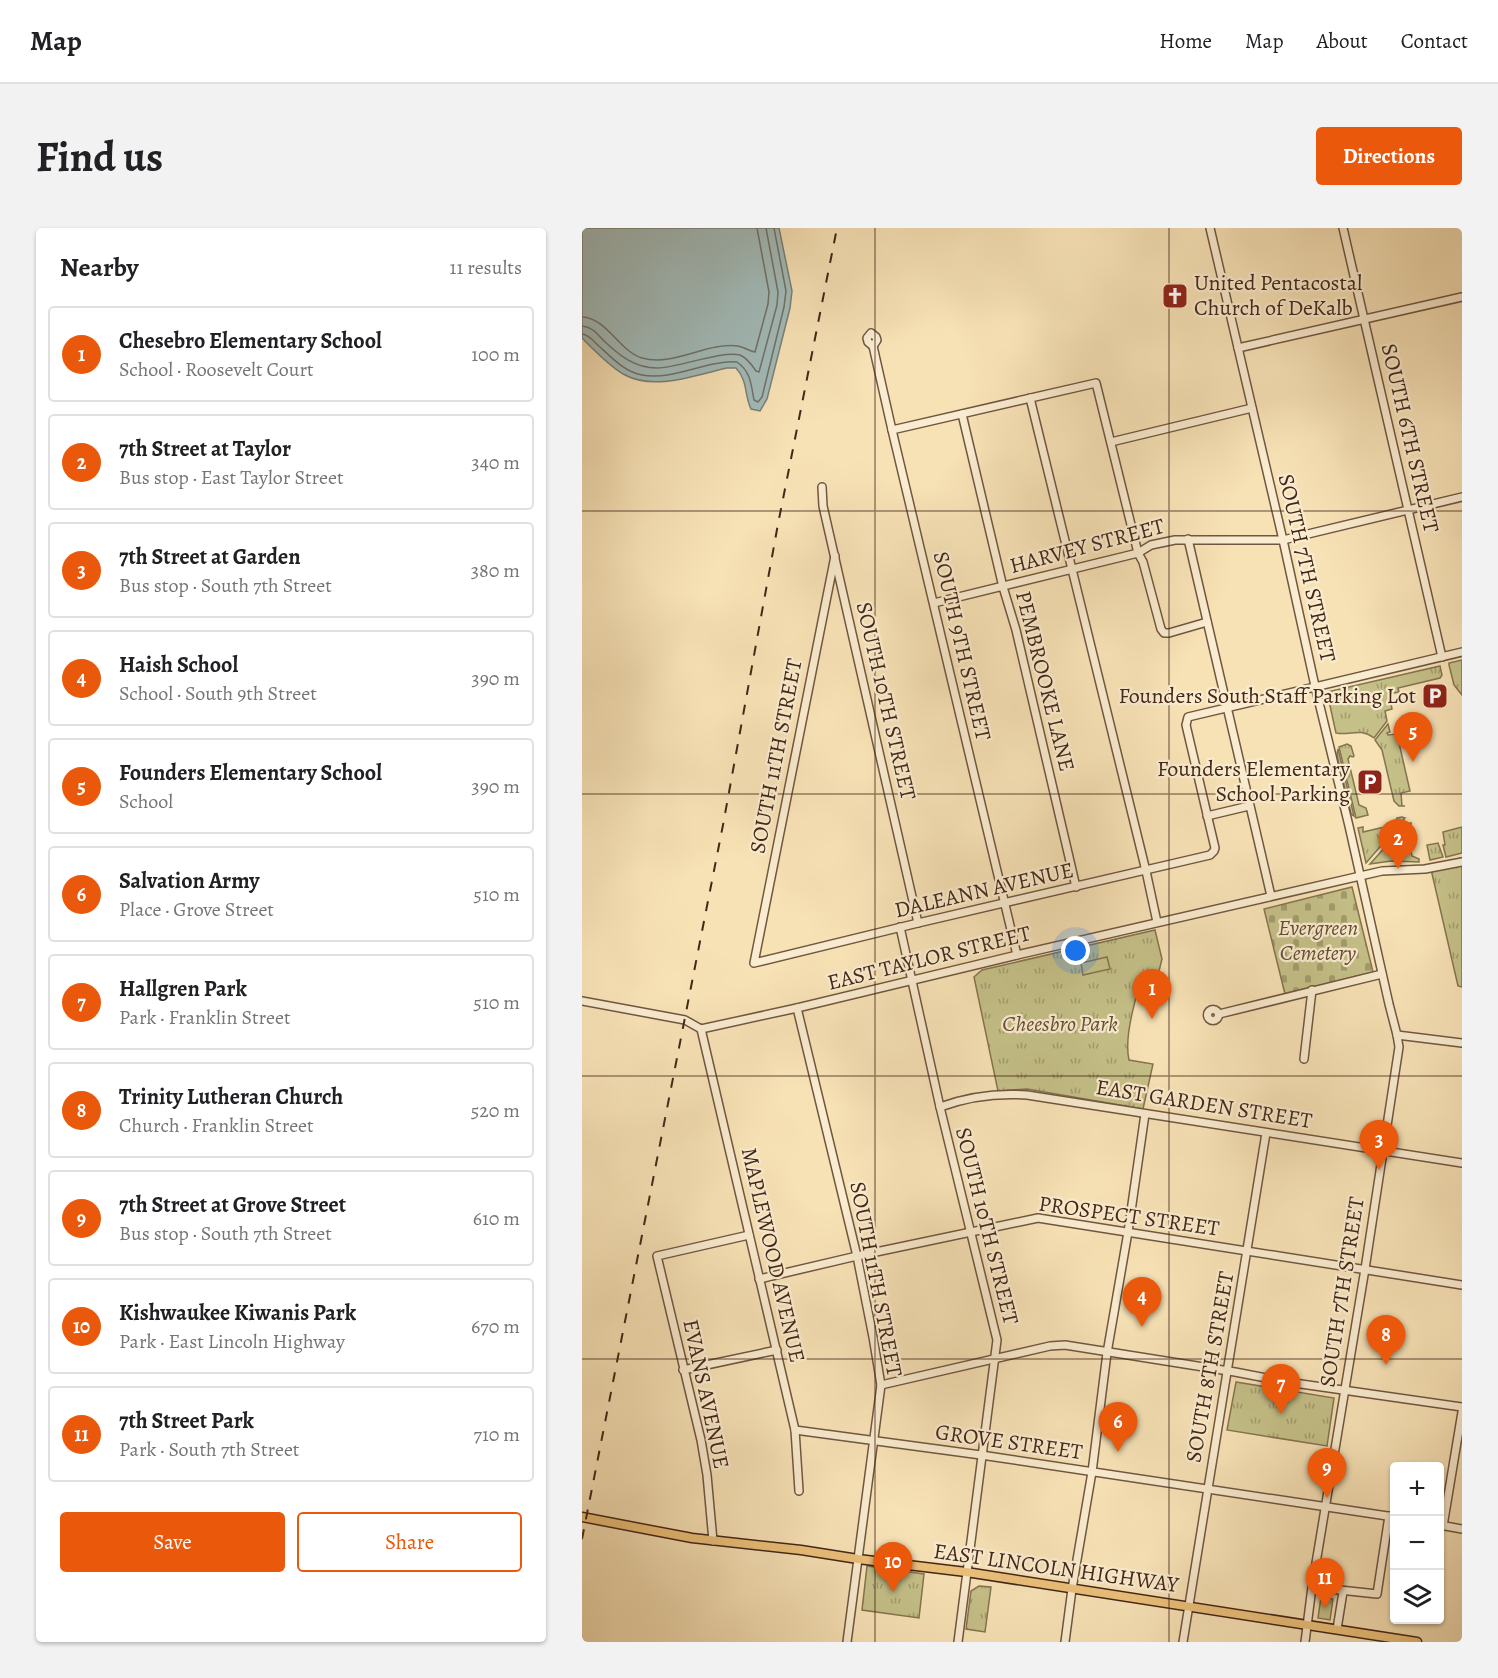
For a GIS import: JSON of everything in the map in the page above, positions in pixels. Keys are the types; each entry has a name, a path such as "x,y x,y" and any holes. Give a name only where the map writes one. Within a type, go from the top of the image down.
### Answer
{"main road":[{"name":"EAST LINCOLN HIGHWAY","path":"582,1517 713,1541 966,1572 1417,1642"}],"street":[{"name":"SOUTH 7TH STREET","path":"1209,228 1399,1047 1305,1642"},
{"name":"SOUTH 6TH STREET","path":"1343,228 1442,657"},
{"path":"1238,348 1462,297"},
{"name":"SOUTH 9TH STREET","path":"873,346 1017,955"},
{"path":"892,430 1096,383 1138,553 1143,562 1162,632 1169,633 1207,622"},
{"path":"1030,398 1157,922"},
{"path":"1111,442 1252,408"},
{"name":"PEMBROOKE LANE","path":"962,414 1003,587 1016,630 1076,887"},
{"name":"SOUTH 10TH STREET","path":"822,487 823,506 918,923"},
{"name":"HARVEY STREET","path":"934,603 1138,553 1157,543 1188,539 1283,540 1462,497"},
{"path":"1188,539 1271,896"},
{"name":"SOUTH 11TH STREET","path":"754,963 835,556"},
{"path":"1249,807 1208,816 1186,725 1187,719 1191,716 1462,652"},
{"name":"DALEANN AVENUE","path":"754,963 1207,856 1214,851 1208,816"},
{"name":"EAST TAYLOR STREET","path":"701,1029 1382,871 1432,868 1462,862"},
{"name":"SOUTH 10TH STREET","path":"900,927 996,1340 958,1642"},
{"path":"1219,1014 1382,974"},
{"path":"1304,1059 1311,990"},
{"path":"582,1001 685,1020 701,1029"},
{"name":"SOUTH 11TH STREET","path":"797,1008 857,1256 881,1385 847,1642"},
{"name":"MAPLEWOOD AVENUE","path":"701,1029 795,1430 799,1491"},
{"path":"1397,1035 1462,1043"},
{"name":"EAST GARDEN STREET","path":"940,1107 1006,1094 1034,1096 1462,1164"},
{"path":"1065,1642 1145,1114"},
{"name":"SOUTH 8TH STREET","path":"1183,1642 1266,1133"},
{"name":"PROSPECT STREET","path":"759,1279 1038,1218 1462,1285"},
{"name":"EVANS AVENUE","path":"713,1541 707,1475 701,1440 657,1256 749,1235"},
{"path":"881,1385 1058,1345 1344,1391 1462,1407"},
{"path":"683,1370 777,1350"},
{"path":"1443,1516 1462,1412"},
{"name":"GROVE STREET","path":"795,1430 981,1455 1390,1517"},
{"path":"1444,1526 1462,1529"},
{"path":"1312,1587 1377,1594 1390,1527"},
{"path":"1337,1629 1343,1592"}],"green space":[{"path":"1462,660 1462,695 1454,685 1449,663"},
{"path":"1440,666 1442,675 1440,678 1398,688 1399,692 1389,694 1392,709 1385,711 1387,721 1374,738 1359,732 1336,733 1327,692"},
{"path":"1388,724 1390,732 1387,733 1388,735 1397,734 1410,791 1401,793 1402,806 1394,801 1382,750 1375,740"},
{"path":"1347,744 1351,746 1354,756 1348,759 1359,805 1366,808 1368,815 1356,818 1339,747"},
{"path":"1338,749 1354,816 1351,814 1338,760"},
{"path":"1397,818 1405,818 1366,863 1358,828 1363,827 1363,832 1393,825"},
{"path":"1411,823 1411,827 1406,828 1412,856 1419,859 1419,862 1391,861 1370,864 1406,824"},
{"path":"1462,827 1462,853 1446,857 1443,832"},
{"path":"1438,843 1443,857 1430,860 1427,845"},
{"path":"1462,858 1462,987 1458,986 1430,865"},
{"name":"Evergreen Cemetery","path":"1352,887 1373,972 1285,994 1264,909"},
{"name":"Cheesbro Park","path":"1155,930 1162,959 1156,983 1141,981 1128,1041 1129,1060 1153,1064 1143,1109 1027,1089 998,1091 974,977 982,970"},
{"path":"1107,957 1110,969 1083,975 1081,963"},
{"path":"1236,1382 1334,1398 1327,1446 1227,1430"},
{"path":"867,1566 924,1574 919,1618 862,1610"},
{"path":"979,1586 991,1587 985,1632 966,1629 971,1591"},
{"path":"1321,1597 1333,1599 1330,1620 1318,1618"}],"water":[{"path":"582,228 779,228 792,291 790,308 767,399 760,411 751,409 744,383 736,368 662,382 637,380 614,368 582,338"}],"railway":[{"path":"582,1539 723,825 778,524 837,228"}],"place":[{"name":"United Pentacostal Church of DeKalb","path":"1175,296"},
{"name":"Founders South Staff Parking Lot","path":"1435,696"},
{"name":"Founders Elementary School","path":"1413,762"},
{"name":"Founders Elementary School Parking","path":"1370,782"},
{"name":"7th Street at Taylor","path":"1398,869"},
{"name":"Chesebro Elementary School","path":"1152,1019"},
{"name":"7th Street at Garden","path":"1379,1170"},
{"name":"Haish School","path":"1142,1327"},
{"name":"Trinity Lutheran Church","path":"1386,1365"},
{"name":"Hallgren Park","path":"1281,1414"},
{"name":"Salvation Army","path":"1118,1452"},
{"name":"7th Street at Grove Street","path":"1327,1498"},
{"name":"Kishwaukee Kiwanis Park","path":"893,1592"},
{"name":"7th Street Park","path":"1325,1608"}]}
